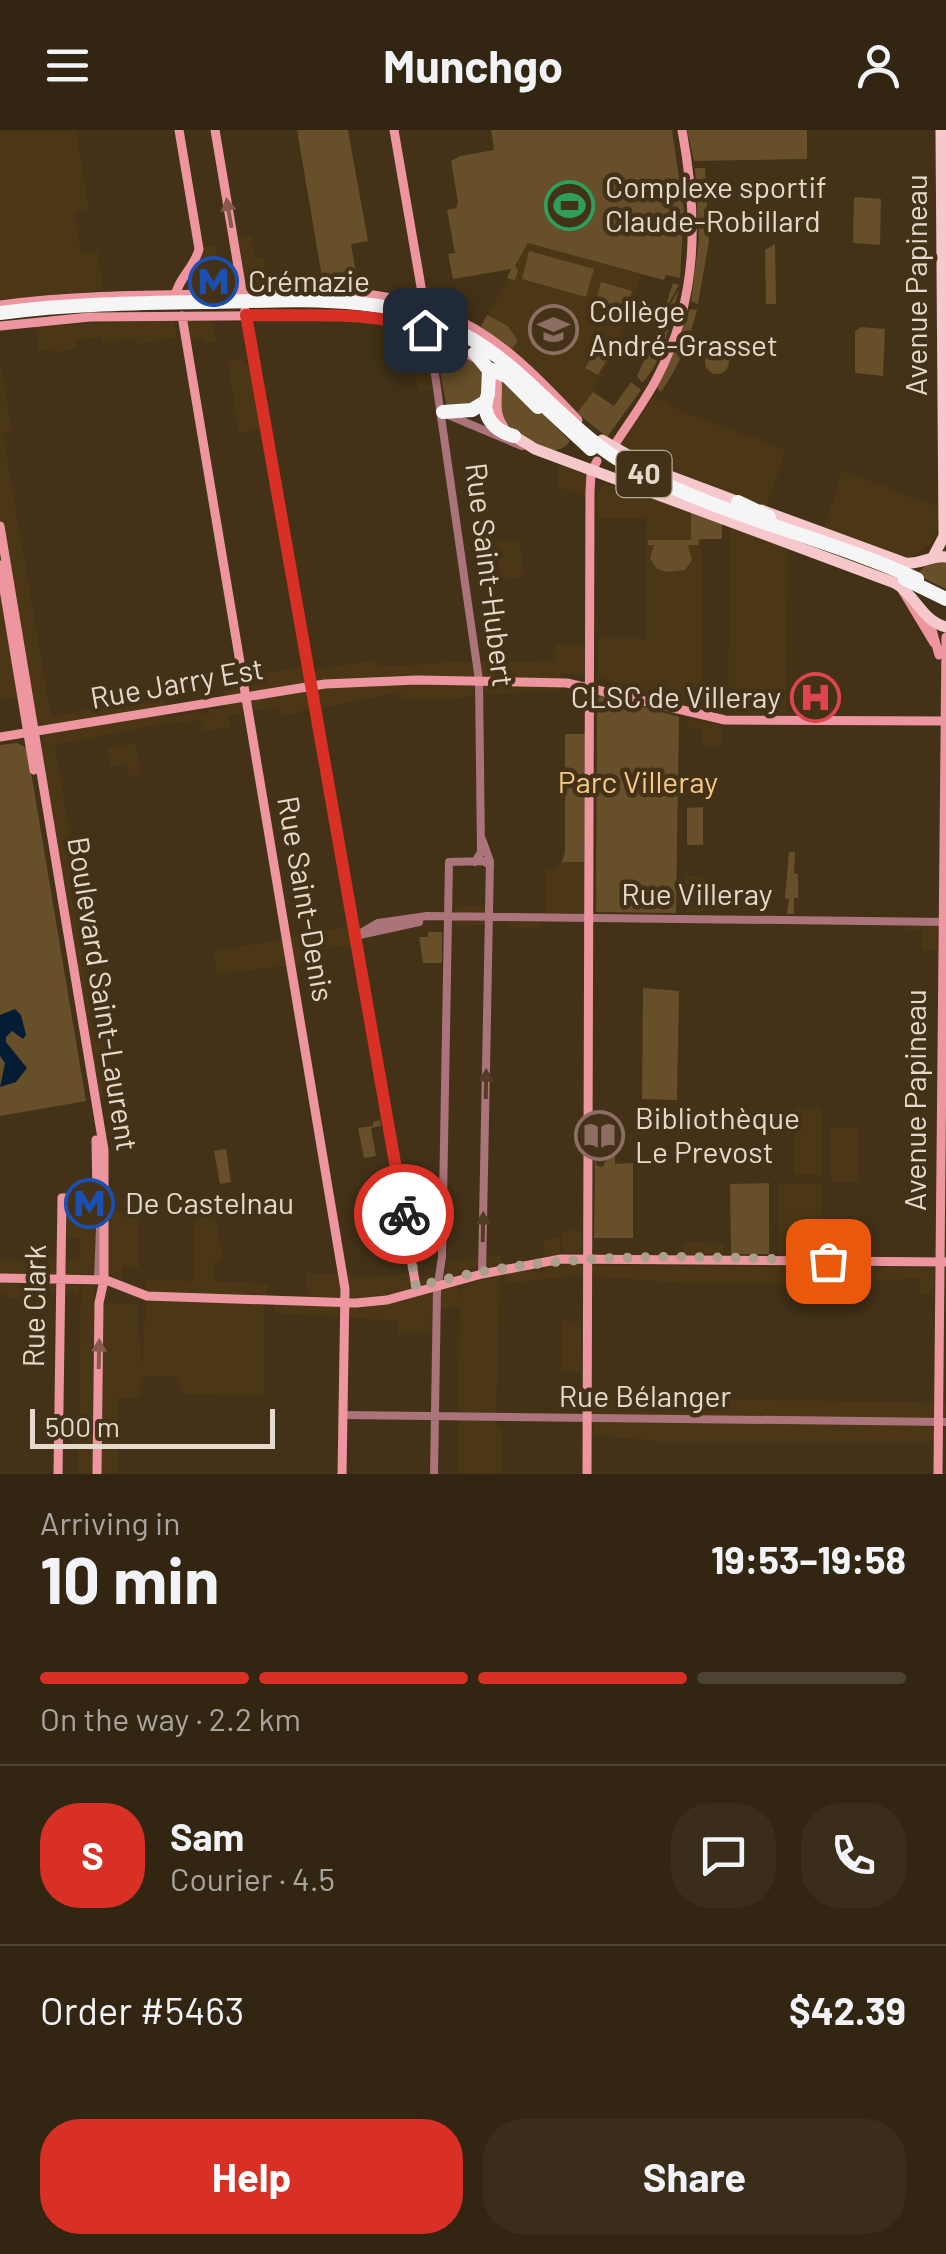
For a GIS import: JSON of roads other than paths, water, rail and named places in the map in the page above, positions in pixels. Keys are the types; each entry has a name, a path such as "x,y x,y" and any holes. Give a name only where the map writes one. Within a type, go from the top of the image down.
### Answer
{"highway":[{"name":"40","path":"0,316 74,304 345,300 399,308 516,370 585,436 629,466 680,490 870,559 946,596"},
{"name":"40","path":"451,335 510,373 602,457 620,468 662,489 946,596"},
{"path":"451,335 484,340 578,420"},
{"path":"451,335 482,359 489,370 485,402 493,426 514,436"},
{"path":"493,370 508,377 572,439 602,457"},
{"path":"443,413 469,411 485,402"},
{"path":"738,502 757,513 848,546 870,559"}],"main road":[{"path":"179,130 198,245 180,307"},
{"path":"215,130 243,296"},
{"path":"394,130 425,307"},
{"path":"587,1474 591,685 602,457 660,374 687,294 694,219 680,130"},
{"name":"Avenue Papineau","path":"939,557 944,503 942,130"},
{"path":"410,217 425,307"},
{"path":"180,307 174,280 190,268"},
{"path":"412,304 420,288"},
{"path":"0,316 77,318 137,314 243,296 344,293 425,307 462,322 509,351 578,420 602,457 688,496 738,502 846,543 912,579 929,619 946,627"},
{"path":"0,316 64,298 136,297 180,307 245,313 363,316 451,335 493,370 498,384 496,413 514,436 535,450 554,457 602,457 841,560 912,579"},
{"name":"Rue Saint-Denis","path":"180,307 346,1300 342,1474"},
{"path":"245,313 416,1287"},
{"path":"432,346 451,335"},
{"path":"942,525 903,595 943,653"},
{"name":"Boulevard Saint-Laurent","path":"0,526 96,1138 98,1196 82,1198"},
{"path":"912,579 939,557"},
{"name":"Boulevard Saint-Laurent","path":"0,565 104,1150 97,1474"},
{"name":"Avenue Papineau","path":"929,619 943,653"},
{"name":"Avenue Papineau","path":"938,1474 942,1422 946,636"},
{"name":"Rue Jarry Est","path":"0,740 346,682 540,680 591,685 725,720 944,722"},
{"name":"Rue Clark","path":"58,1474 62,1198 82,1198"},
{"path":"0,1278 101,1280 148,1296 377,1302 534,1262 943,1262"},
{"path":"346,1300 438,1284"}],"street":[{"name":"Rue Saint-Hubert","path":"429,330 479,680 481,854 474,862"},
{"path":"443,413 535,450"},
{"path":"445,431 456,424 478,428"},
{"name":"Rue Saint-Hubert","path":"479,830 490,865 482,1274"},
{"path":"434,1474 438,1284 442,1260 448,862 490,865"},
{"name":"Rue Villeray","path":"354,936 448,916 944,922"},
{"name":"Boulevard Saint-Laurent","path":"99,1177 103,1206"},
{"path":"82,1198 103,1206"},
{"name":"Rue Bélanger","path":"343,1415 942,1422"}],"water":[{"path":"15,1009 21,1015 26,1035 23,1039 12,1031 6,1042 27,1068 16,1082 0,1087 5,1063 0,1056 0,1015"}],"place":[{"name":"Complexe sportif Claude-Robillard","path":"570,205"},
{"name":"Crémazie","path":"213,282"},
{"name":"Collège André-Grasset","path":"554,329"},
{"name":"CLSC de Villeray","path":"816,698"},
{"name":"Bibliothèque Le Prevost","path":"600,1136"},
{"name":"De Castelnau","path":"90,1204"}],"park label":[{"name":"Parc Villeray","path":"638,783"}]}
